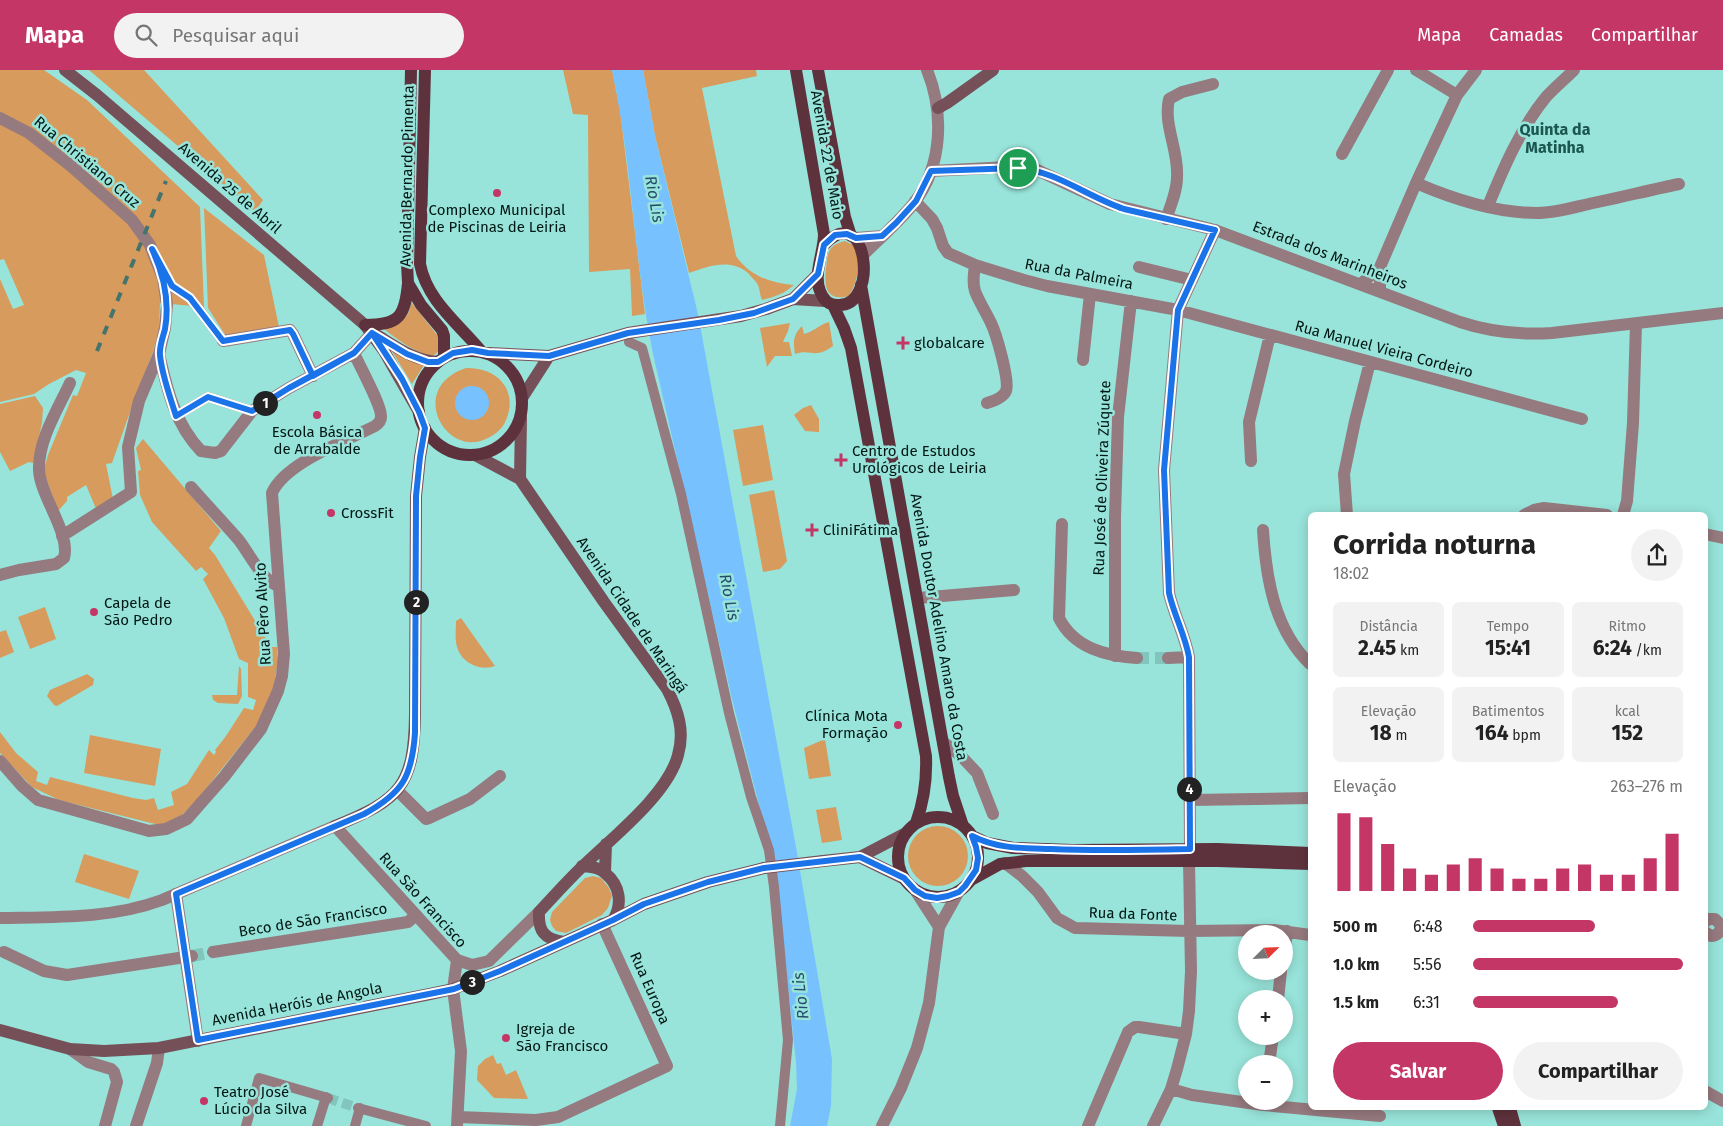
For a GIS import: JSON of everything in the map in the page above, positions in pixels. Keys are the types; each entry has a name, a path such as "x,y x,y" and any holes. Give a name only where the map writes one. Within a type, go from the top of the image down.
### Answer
{"main road":[{"name":"Avenida 25 de Abril","path":"64,70 97,95 368,329 418,359 428,362 441,360"},
{"name":"Avenida Bernardo Pimenta","path":"411,70 408,283 421,305 442,330 445,341 441,360"},
{"name":"Avenida Bernardo Pimenta","path":"425,70 420,264 422,274 440,306 485,352"},
{"name":"Avenida 22 de Maio","path":"796,70 823,226 824,245"},
{"name":"Avenida 22 de Maio","path":"818,70 845,217 853,237"},
{"path":"938,108 993,70"},
{"path":"793,299 829,303 841,305 850,303 856,297 861,285 864,256 862,248 853,237 839,234 831,238 824,245 818,274 819,286 829,303 844,328 851,348 926,756 923,803 916,823"},
{"path":"521,418 514,432 504,444 490,451 475,455 455,453 446,449 425,428 419,412 418,398 428,372 441,360 462,351 549,356 632,337 754,313 793,299 818,274"},
{"path":"368,329 386,324 395,319 404,306 408,283"},
{"name":"Avenida Doutor Adelino Amaro da Costa","path":"861,285 953,796 963,826"},
{"name":"Avenida 25 de Abril","path":"368,329 402,379 419,412"},
{"path":"485,352 508,366 520,386 522,398 520,479"},
{"path":"522,398 549,356"},
{"path":"335,826 374,809 391,797 408,772 414,748 416,690 416,496 425,428"},
{"name":"Avenida Cidade de Maringá","path":"475,455 520,479 604,602 667,689 674,703 681,726 679,754 669,777 621,831 582,866 539,912"},
{"path":"454,989 500,971 644,904 708,882 764,868 860,857 904,834 916,823 927,818 939,817 950,819 963,826 972,836 978,858 976,870 971,880"},
{"path":"904,834 899,844 897,856 899,868 904,878 915,890 925,896 937,898 959,892 971,880 1005,863 1189,855 1308,853"},
{"path":"972,836 987,843 1013,848 1189,855 1308,864"},
{"path":"605,872 606,844"},
{"path":"860,857 904,878"},
{"path":"582,866 596,868 605,872 613,883 619,896 620,905 608,922"},
{"path":"619,896 644,904"},
{"path":"539,912 539,925 544,934 554,940 564,942"},
{"name":"Avenida Heróis de Angola","path":"0,1030 70,1049 104,1051 159,1048 454,989"},
{"path":"1499,1110 1504,1126"},
{"path":"1511,1110 1515,1126"}],"street":[{"path":"864,256 916,201 931,171 938,137 938,108 933,84 927,70"},
{"path":"1342,154 1388,70"},
{"path":"1416,70 1457,95"},
{"path":"1380,292 1380,267 1416,183 1457,95 1476,70"},
{"path":"1488,206 1514,148 1532,117 1546,97 1574,70"},
{"path":"1166,219 1178,175 1168,112 1169,99 1182,92 1213,84"},
{"name":"Rua Christiano Cruz","path":"0,118 29,133 132,220 152,249 163,278 167,305 165,328 159,354 139,401 128,447 131,492 62,536"},
{"name":"Estrada dos Marinheiros","path":"931,171 1029,169 1045,174 1110,204 1215,230 1460,322 1492,331 1552,334 1723,313"},
{"path":"1416,183 1444,195 1488,206 1516,212 1538,213 1553,212 1678,184"},
{"name":"Rua da Palmeira","path":"916,201 932,219 943,246 948,253 976,264 1047,286 1178,310"},
{"path":"1153,1126 1171,1089 1186,1034 1190,993 1189,657 1187,644 1172,607 1169,593 1164,470 1178,310 1215,230"},
{"path":"853,237 882,236"},
{"path":"152,249 172,286 190,298 223,341 290,330 313,376"},
{"path":"976,264 973,281 975,290 992,325 1007,384 1006,391 1001,397 987,402"},
{"path":"1139,267 1192,280"},
{"path":"1361,284 1380,267"},
{"path":"1082,360 1090,294"},
{"name":"Rua José de Oliveira Zúquete","path":"1115,656 1115,517 1118,418 1131,301"},
{"name":"Rua Manuel Vieira Cordeiro","path":"1178,310 1582,419"},
{"path":"1624,512 1627,501 1633,423 1636,324"},
{"path":"159,354 176,416 188,436 201,451 214,453 226,445 252,411 289,388 354,353 368,329"},
{"path":"1251,461 1249,422 1270,335"},
{"path":"632,337 642,348 682,500 731,723 751,797 769,850 788,1040 780,1126"},
{"name":"Rua Pêro Alvito","path":"0,761 31,796 45,802 149,831 166,829 180,824 187,819 224,777 261,730 272,707 282,676 284,654 272,500 275,486 294,467 375,426 381,418 379,407 354,353"},
{"path":"1347,512 1344,474 1370,362"},
{"path":"0,575 19,570 45,567 60,562 65,552 62,536 39,472 48,430 70,383"},
{"path":"176,416 208,397 252,411"},
{"path":"191,488 239,540 266,577 278,586"},
{"path":"1530,512 1544,508 1567,512"},
{"path":"1062,524 1059,618 1068,633 1077,641 1100,653 1137,658"},
{"path":"1263,530 1265,565 1270,590 1288,636 1299,653 1308,662"},
{"path":"918,598 1014,590"},
{"path":"1168,658 1189,657"},
{"path":"943,742 961,756 977,773 993,814"},
{"path":"397,790 426,819 470,799 500,776"},
{"path":"1190,800 1308,798"},
{"path":"0,918 63,917 141,908 335,826"},
{"name":"Rua São Francisco","path":"335,826 457,960 454,989 461,1051 458,1121"},
{"name":"Rua da Fonte","path":"1005,863 1038,892 1057,918 1075,928 1189,932 1238,932"},
{"path":"915,890 939,927"},
{"path":"882,1126 911,1067 925,1022 932,986 939,927 959,892"},
{"path":"176,894 189,956 198,1040"},
{"name":"Avenida Cidade de Maringá","path":"457,960 476,965 488,961 539,912"},
{"name":"Beco de São Francisco","path":"213,952 408,922 416,915"},
{"path":"1708,920 1715,919 1721,930 1711,936 1708,934"},
{"name":"Rua Europa","path":"458,1121 536,1120 558,1117 668,1066 608,922"},
{"name":"Rua da Fonte","path":"1293,932 1308,935"},
{"path":"4,952 44,971 67,975 189,956"},
{"path":"1088,1126 1128,1032 1135,1027 1140,1027 1186,1034"},
{"path":"136,1126 157,1063 159,1048"},
{"path":"70,1049 88,1062 111,1069 116,1077 117,1082 105,1126"},
{"path":"246,1126 259,1078 327,1098 317,1126"},
{"path":"1171,1089 1192,1096 1238,1101"},
{"path":"1708,1093 1723,1101"},
{"path":"1293,1106 1308,1108"},
{"path":"355,1126 359,1108 426,1126"},
{"path":"1326,1110 1380,1116"}],"shaded area":[{"path":"0,70 44,70 87,100 200,207 204,307 160,303 159,329 153,352 112,463 106,464 113,499 97,511 86,485 67,497 67,501 58,511 45,475 48,455 73,395 77,396 86,373 76,370 34,394 0,402 0,279 13,309 24,305 4,259 0,260"},
{"path":"89,70 144,70 263,200 255,212"},
{"path":"563,70 612,70 620,110 645,314 632,316 630,269 589,272 588,115 573,114"},
{"path":"643,70 756,70 757,76 702,88 736,256 748,269 761,277 794,285 786,291 762,300 756,282 748,273 734,266 712,266 689,273 655,136"},
{"path":"204,208 264,255 279,327 226,336 208,308"},
{"path":"845,241 855,246 858,259 857,277 849,296 835,297 831,295 826,287 827,258 831,248"},
{"path":"411,302 438,336 439,351 433,356 412,349 383,328 394,325 406,317"},
{"path":"829,322 833,346 817,353 805,352 795,354 794,339 802,326 804,334"},
{"path":"790,323 783,342 789,342 792,356 775,356 767,367 760,328"},
{"path":"390,348 424,365 412,384"},
{"path":"466,368 487,371 502,382 507,390 509,409 505,423 494,435 473,442 458,439 447,431 439,419 436,405 438,390 448,378","holes":["470,386 485,392 488,403 476,419 468,419 458,412 456,400 463,390"]},
{"path":"35,396 43,408 42,423 33,463 29,462 10,471 0,452 0,404"},
{"path":"811,405 819,419 819,432 805,431 794,415"},
{"path":"763,425 773,480 743,486 733,430"},
{"path":"143,439 221,531 209,548 271,647 277,647 278,660 274,687 260,721 197,800 178,819 159,825 59,800 32,787 0,753 0,732 16,753 38,772 36,781 47,785 50,777 133,798 146,800 154,798 158,810 174,805 171,792 187,784 209,750 214,755 215,750 244,708 253,710 256,700 248,697 248,663 239,659 224,618 203,579 208,574 201,567 196,571 152,522 140,495 138,471 141,470 136,448"},
{"path":"774,490 787,561 780,569 763,572 749,495"},
{"path":"45,607 56,639 30,649 18,617"},
{"path":"461,618 495,666 476,666 465,660 461,655 456,642 456,621"},
{"path":"6,630 14,652 0,658 0,632"},
{"path":"239,666 241,669 242,696 238,704 218,703 213,700 212,695 237,695"},
{"path":"87,674 94,679 93,685 57,706 47,696 50,690"},
{"path":"90,735 161,749 155,786 84,773"},
{"path":"825,739 831,776 809,779 804,748"},
{"path":"836,807 842,840 822,843 816,810"},
{"path":"932,826 944,826 955,831 963,839 968,850 966,868 955,881 944,886 932,886 921,881 913,873 908,862 908,850 913,839 921,831"},
{"path":"84,854 139,871 129,899 75,882"},
{"path":"593,876 601,878 609,888 612,896 608,908 602,915 566,933 556,931 550,920 552,912 585,878"},
{"path":"493,1055 497,1064 501,1063 506,1075 516,1070 528,1099 494,1098 477,1080 478,1066 485,1059"}],"water":[{"name":"Rio Lis","path":"612,70 643,70 655,136 698,314 796,847 832,1059 831,1106 827,1126 790,1126 797,1089 796,1062 777,883 771,852 732,699 653,354 641,283 619,105"},
{"path":"472,386 484,391 489,403 484,415 472,420 460,415 455,403 460,391"}],"tunnel":[{"path":"1137,658 1168,658"},
{"path":"192,956 213,952"},
{"path":"328,1098 358,1108"}],"railway":[{"path":"97,351 166,181"}],"place":[{"name":"Complexo Municipal de Piscinas de Leiria","path":"497,193"},
{"name":"globalcare","path":"903,343"},
{"name":"Escola Básica de Arrabalde","path":"317,415"},
{"name":"Centro de Estudos Urológicos de Leiria","path":"841,460"},
{"name":"CrossFit","path":"331,513"},
{"name":"CliniFátima","path":"812,530"},
{"name":"Capela de São Pedro","path":"94,612"},
{"name":"Clínica Mota Formação","path":"898,725"},
{"name":"Igreja de São Francisco","path":"506,1038"},
{"name":"Teatro José Lúcio da Silva","path":"204,1101"}],"district":[{"name":"Quinta da Matinha","path":"1555,138"}],"route":[{"path":"1018,168 931,171 916,201 882,236 856,238 847,234 835,235 824,245 818,274 793,299 754,313 628,333 549,356 509,355 472,350 453,353 438,362 418,359 372,333 354,353 313,376 289,388 252,411 208,397 176,416 159,354 165,328 167,305 163,278 152,249 172,286 190,298 223,341 290,330 313,376 354,353 362,344 372,333 402,379 425,428 416,496 415,733 414,748 408,772 391,797 364,814 176,894 198,1040 454,989 500,971 644,904 708,882 764,868 860,857 904,878 908,885 925,896 937,898 959,892 971,880 976,870 978,858 972,836 987,843 1013,848 1072,850 1190,849 1189,657 1187,644 1172,607 1169,593 1164,470 1178,310 1215,230 1124,209 1037,170 1018,168"}]}
